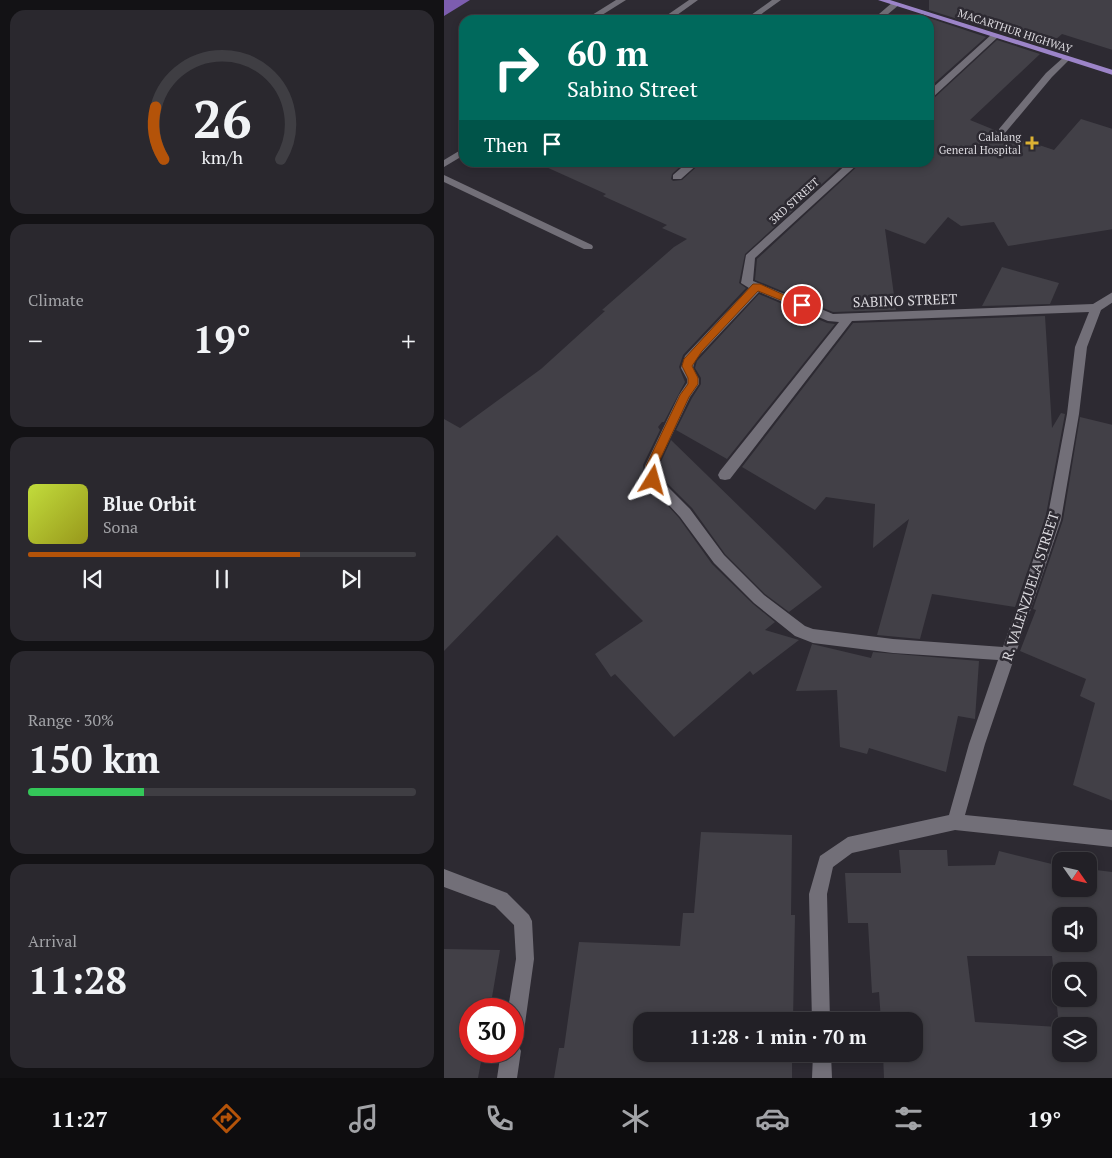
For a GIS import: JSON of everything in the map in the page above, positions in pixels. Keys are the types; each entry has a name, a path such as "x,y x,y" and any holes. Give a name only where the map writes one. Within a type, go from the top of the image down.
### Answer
{"highway":[{"name":"MACARTHUR HIGHWAY","path":"882,0 929,15"},
{"name":"MACARTHUR HIGHWAY","path":"934,17 1112,74"}],"street":[{"path":"596,15 622,0"},
{"path":"672,15 694,0"},
{"path":"755,15 777,0"},
{"path":"882,15 896,4"},
{"path":"934,91 994,37"},
{"path":"1002,131 1049,75 1065,60"},
{"path":"444,164 459,154"},
{"path":"677,177 689,167"},
{"name":"3RD STREET","path":"750,257 849,167"},
{"path":"444,178 588,247"},
{"path":"750,257 747,283 757,287 689,359 687,368 693,378 693,384 685,395 652,466 653,480 684,513 719,559 759,599 800,631 813,636 893,646 1008,654"},
{"name":"SABINO STREET","path":"757,287 832,318 1106,304"},
{"name":"R. VALENZUELA STREET","path":"955,822 977,744 1054,520 1073,414 1081,347 1106,304"},
{"path":"725,475 849,317"},
{"path":"821,1012 818,894 826,862 848,845 955,822 1112,839"},
{"path":"444,878 501,900 523,921 526,959 520,998"},
{"path":"822,1062 822,1078"},
{"path":"507,1078 509,1063"}],"shaded area":[{"path":"444,0 470,0 444,16"}],"building":[{"path":"929,0 1113,0 1113,50 1062,34 1047,47 929,10"},
{"path":"934,20 986,37 934,84"},
{"path":"997,40 1040,54 970,120 997,131 999,135 1006,134 1054,150 1081,119 1113,129 1113,229 1008,246 994,222 961,226 948,217 925,244 885,229 896,310 833,312 755,280 757,259 857,167 934,167 934,98"},
{"path":"546,167 680,167 672,174 671,179 673,181 682,180 696,167 841,167 745,254 739,283 746,288 683,355 679,367 685,382 664,422 658,427 660,430 643,465 645,481 679,518 712,564 753,604 775,622 765,630 799,640 753,675 750,671 674,737 615,674 611,677 595,654 643,621 557,535 444,651 444,419 460,428 541,369 605,311 602,310 674,247 687,239 662,228 667,225 603,196 606,194"},
{"path":"1002,267 1059,283 1050,304 982,306"},
{"path":"759,294 827,323 835,324 727,459 676,430 701,384 701,378 695,368 697,361"},
{"path":"1045,316 1052,428 1061,413 1065,414 1045,520 1015,607 932,594 920,639 877,635 909,519 873,548 875,504 826,497 815,510 742,467 853,323"},
{"path":"1080,417 1113,425 1113,801 1073,785 1095,703 1080,696 1086,679 1020,651 1036,610 1033,609 1063,520"},
{"path":"671,440 822,587 789,612 765,594 725,554 692,508 661,477 659,466"},
{"path":"812,644 871,658 873,652 979,661 975,719 958,716 946,772 869,748 867,754 840,747 837,690 796,691"},
{"path":"701,832 792,835 791,915 795,915 793,1012 633,1012 633,1062 792,1062 792,1078 554,1078 559,1048 564,1048 579,942 680,946 683,913 694,913"},
{"path":"899,850 947,850 948,866 995,865 999,851 1052,864 1052,898 1096,898 1097,870 1113,872 1113,1078 884,1078 883,1062 923,1062 923,1012 880,1012 879,992 872,993 868,923 848,923 845,873 901,873","holes":["967,956 1052,956 1053,962 1097,962 1097,1007 1057,1007 1058,1017 1097,1017 1097,1062 1052,1062 1052,1027 975,1022"]},
{"path":"444,949 500,950 492,998 459,998 459,1063 481,1063 478,1078 444,1078"}],"place":[{"name":"Calalang General Hospital","path":"1032,143"}],"route":[{"path":"653,480 652,466 685,395 693,384 693,378 687,366 689,359 698,348 757,287 802,305"}]}
